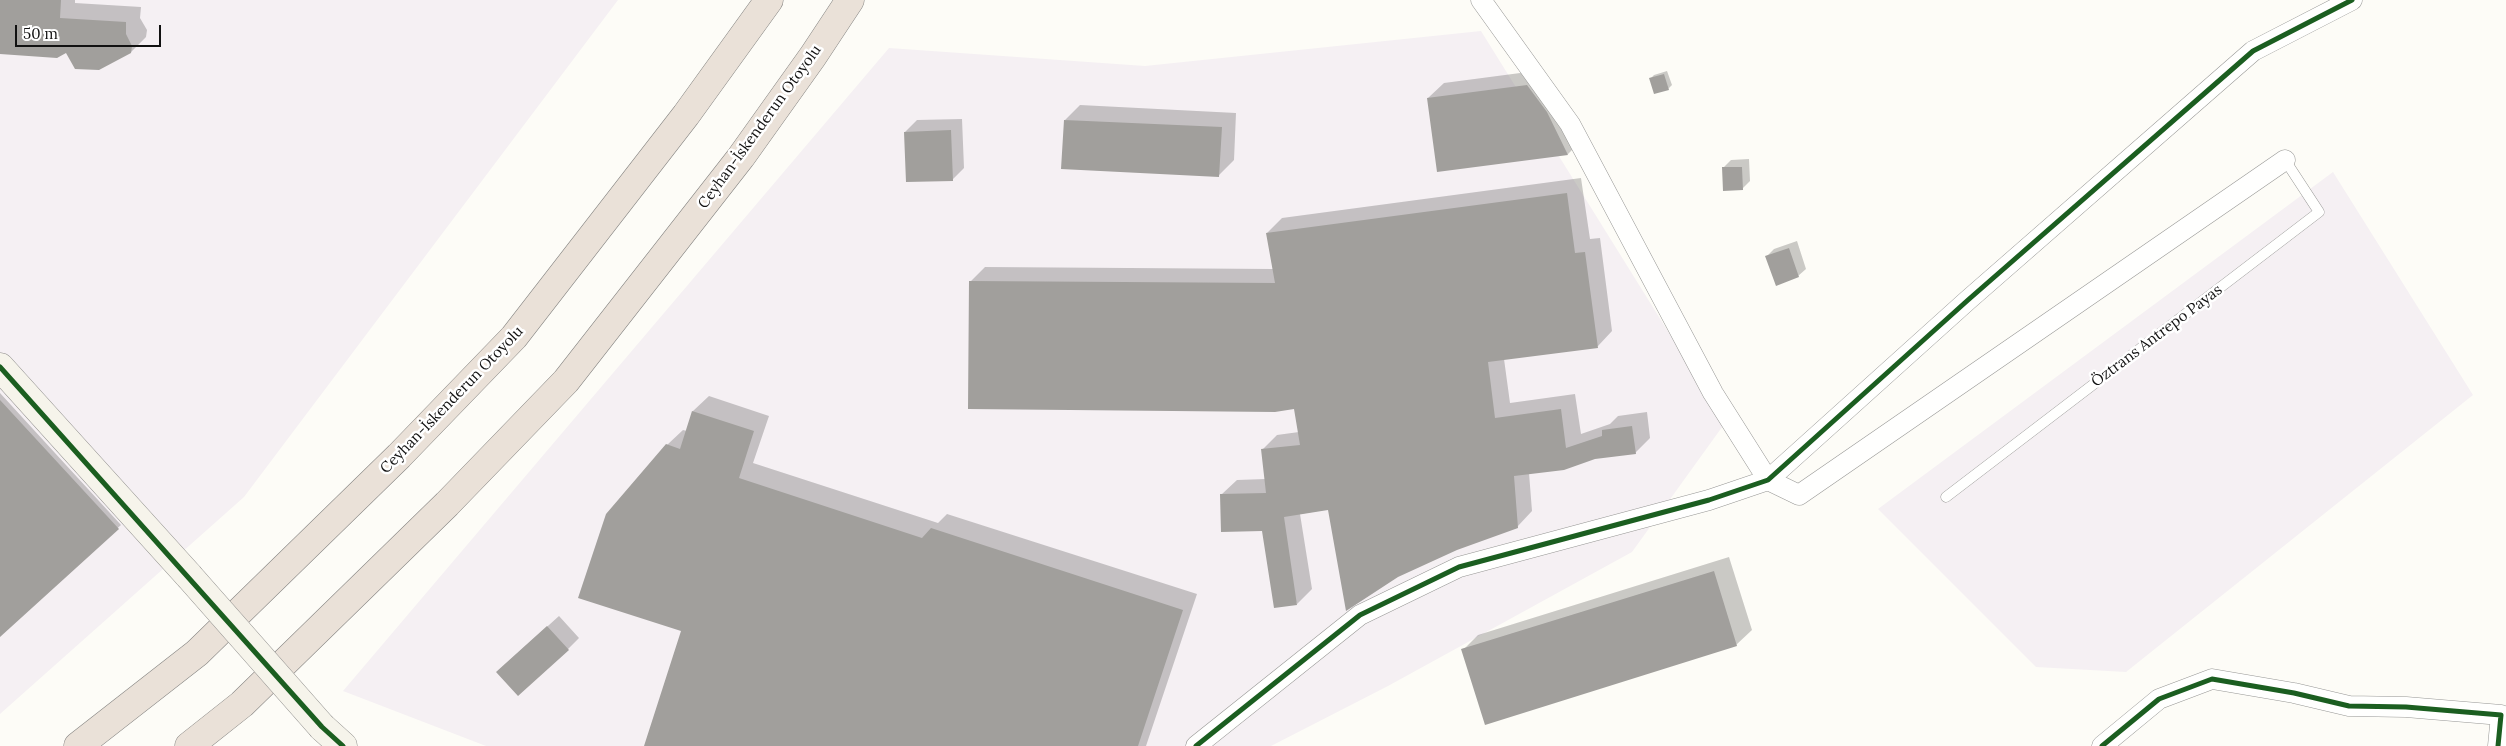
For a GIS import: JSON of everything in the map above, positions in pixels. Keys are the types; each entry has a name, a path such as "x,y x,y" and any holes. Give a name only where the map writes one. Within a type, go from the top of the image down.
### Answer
{"highway":[{"name":"Ceyhan-İskenderun Otoyolu","path":"78,746 197,653 399,456 514,337 686,115 768,0"},
{"name":"Ceyhan-İskenderun Otoyolu","path":"189,746 242,704 447,504 566,381 741,157 813,56 850,0"},
{"path":"210,746 447,504"}],"street":[{"path":"1481,0 1570,124 1713,393 1768,480 1799,495 2285,160"},
{"path":"1196,746 1360,615 1459,566 1709,500 1768,480 1968,300 2253,51 2352,0"},
{"path":"0,367 189,576 322,727 342,746"},
{"path":"2102,746 2159,699 2212,679 2294,693 2349,706 2406,707 2504,716 2498,746"}],"lane":[{"name":"Öztrans Antrepo Payas","path":"1946,497 2319,212 2285,160"}],"shaded area":[{"path":"0,0 618,0 244,497 0,714"},
{"path":"1481,31 1725,423 1632,552 1388,686 1271,746 486,746 343,691 889,48 1145,66"},
{"path":"2333,172 2473,395 2126,672 2036,667 1878,509"}],"building":[{"path":"0,0 61,0 60,18 126,22 126,34 132,46 131,53 99,70 75,69 66,53 57,58 0,54"},
{"path":"1664,74 1669,90 1654,94 1649,78"},
{"path":"1527,85 1547,112 1568,155 1437,172 1427,98"},
{"path":"1064,120 1222,127 1219,177 1061,169"},
{"path":"951,130 953,181 906,182 904,132"},
{"path":"1722,167 1742,167 1743,190 1723,191"},
{"path":"1567,193 1575,253 1585,252 1598,348 1488,362 1495,418 1561,409 1566,448 1602,436 1602,430 1632,426 1636,454 1595,459 1564,470 1514,476 1518,528 1457,550 1398,577 1346,611 1328,510 1284,517 1297,605 1274,608 1262,531 1221,532 1220,494 1266,493 1261,449 1300,445 1294,409 1275,412 968,409 969,281 1275,283 1266,233"},
{"path":"1789,248 1799,277 1776,286 1765,256"},
{"path":"0,400 119,529 0,637"},
{"path":"692,411 754,431 739,478 922,538 931,528 1183,610 1138,746 644,746 681,631 578,598 606,514 666,444 680,449"},
{"path":"1714,571 1737,646 1485,725 1461,649"},
{"path":"547,626 569,650 518,696 496,672"}],"cycle path":[{"path":"1196,746 1360,615 1459,567 1709,500 1768,480 1968,300 2253,51 2352,0"},
{"path":"0,367 322,727 343,746"},
{"path":"2102,746 2159,699 2212,679 2294,693 2349,706 2406,707 2501,715 2498,746"}]}
